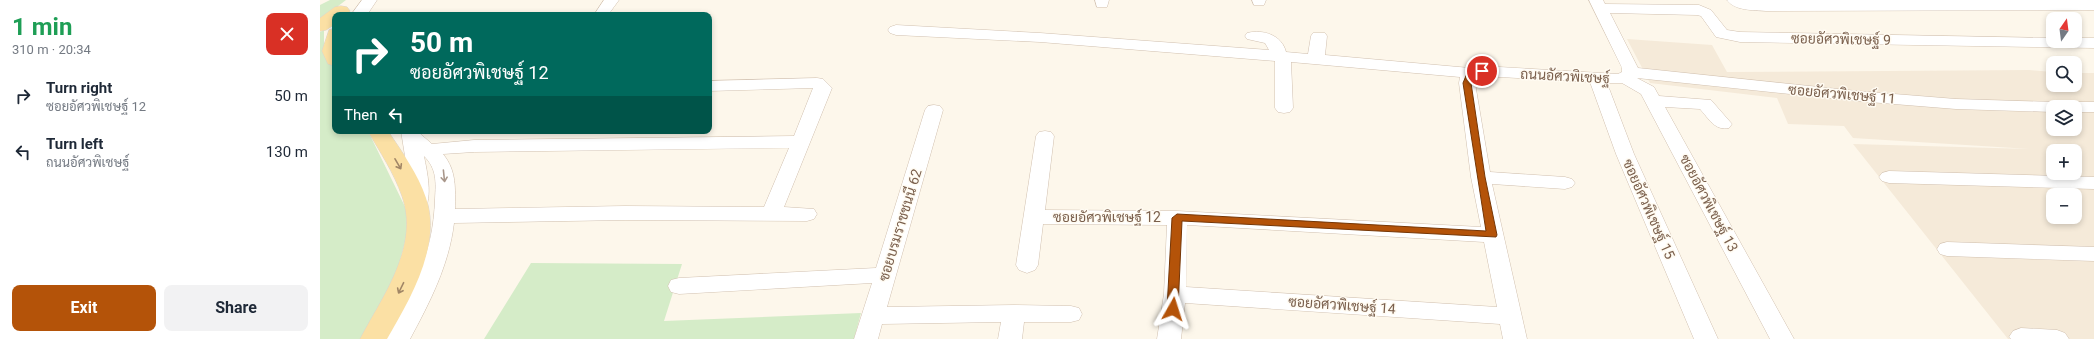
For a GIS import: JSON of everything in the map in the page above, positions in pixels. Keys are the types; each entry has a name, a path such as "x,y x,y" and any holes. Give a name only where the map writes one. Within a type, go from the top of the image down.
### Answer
{"main road":[{"path":"320,26 332,17"},
{"path":"373,339 389,313 405,279 417,232 417,207 405,176 380,134"}],"street":[{"path":"361,12 370,0"},
{"path":"603,12 612,0"},
{"path":"1734,0 1747,5 1766,6 2094,5"},
{"name":"ซอยอัศวพิเชษฐ์ 9","path":"1598,4 1699,10 1706,13 1722,34 1740,37 2094,43"},
{"name":"ถนนอัศวพิเชษฐ์","path":"896,30 1005,35 1281,55 1470,73 1482,71 1597,78 1628,75 1598,4"},
{"path":"1253,36 1273,41 1281,55 1284,108"},
{"path":"1316,58 1319,36"},
{"path":"1470,73 1467,83 1481,177 1515,339"},
{"name":"ซอยอัศวพิเชษฐ์ 13","path":"1628,75 1662,101 1666,121 1782,339"},
{"name":"ซอยอัศวพิเชษฐ์ 11","path":"1628,75 1956,104 2046,107"},
{"name":"ซอยอัศวพิเชษฐ์ 15","path":"1597,78 1625,154 1706,339"},
{"path":"712,86 817,83 821,86 823,91 800,142 771,214"},
{"path":"1662,101 1705,104 1723,124"},
{"path":"2082,107 2094,107"},
{"name":"ซอยบรมราชชนนี 62","path":"866,339 934,110"},
{"path":"410,134 419,182 417,207"},
{"path":"398,339 417,306 431,276 442,246 445,216 444,171 434,155 410,134"},
{"path":"1027,265 1045,136"},
{"path":"427,150 474,146 800,142"},
{"path":"1481,177 1565,183"},
{"path":"1890,177 2094,183"},
{"path":"445,216 625,212 807,214"},
{"name":"ซอยอัศวพิเชษฐ์ 12","path":"1034,217 1177,218 1492,235"},
{"path":"1169,339 1175,294 1177,218"},
{"path":"1948,249 2094,254"},
{"path":"680,286 884,275"},
{"name":"ซอยอัศวพิเชษฐ์ 14","path":"1175,294 1510,316"},
{"path":"874,316 1014,313 1070,314"},
{"path":"1010,339 1014,313"},
{"path":"2021,338 2057,339"}],"shaded area":[{"path":"1627,39 1712,45 1727,72 2029,70 2046,71 2046,92 2082,92 2082,73 2094,73 2094,339 2008,339 1853,144 2030,149 1853,138 1844,126 1788,124 1777,98 1650,83"}],"green space":[{"path":"330,0 346,0 320,20 320,5"},
{"path":"324,30 324,45 332,60 332,134 369,134 411,219 389,302 363,339 320,339 320,32"},
{"path":"531,263 682,264 664,321 861,313 854,339 484,339"}],"route":[{"path":"1173,309 1175,294 1177,218 1492,235 1481,177 1467,83 1470,73 1482,71"}]}
